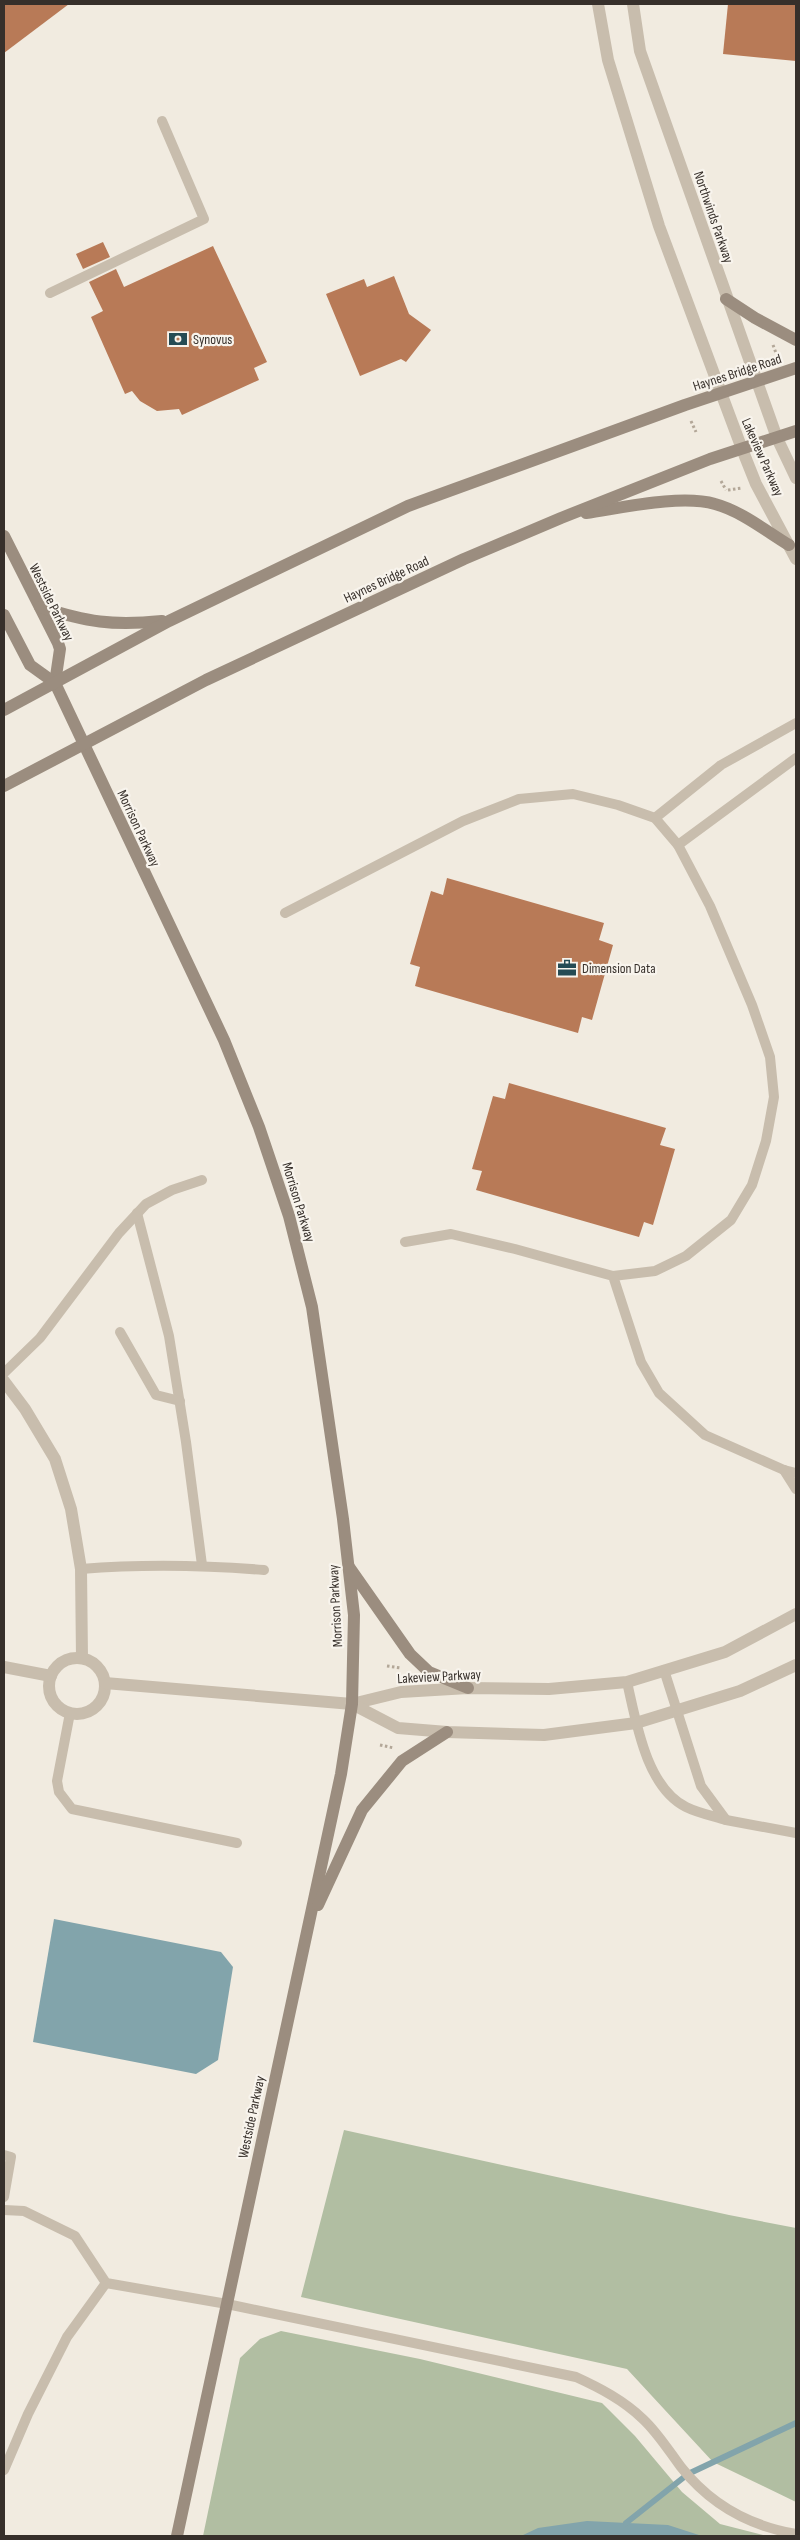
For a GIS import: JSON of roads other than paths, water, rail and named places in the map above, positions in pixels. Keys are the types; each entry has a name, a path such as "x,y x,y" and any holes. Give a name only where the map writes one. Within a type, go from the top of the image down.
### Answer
{"main road":[{"path":"726,299 755,318 796,340"},
{"name":"Haynes Bridge Road","path":"4,710 169,621 408,506 720,393 796,368"},
{"name":"Haynes Bridge Road","path":"4,786 206,680 443,568 561,518 742,449 796,432"},
{"path":"561,518 640,505 673,502 715,503 728,508 789,545"},
{"name":"Westside Parkway","path":"4,536 60,649 55,683"},
{"path":"40,607 92,622 126,625 169,621"},
{"path":"4,615 30,665 55,683 84,745"},
{"name":"Morrison Parkway","path":"84,745 224,1040 259,1127 289,1216 312,1307 348,1566 354,1616 352,1704"},
{"path":"348,1566 410,1654 430,1672 468,1688"},
{"name":"Westside Parkway","path":"177,2536 341,1774 352,1704"},
{"path":"308,1928 362,1810 402,1761 448,1732"}],"street":[{"path":"598,4 608,60 659,226 720,393"},
{"name":"Northwinds Parkway","path":"633,4 640,51 755,381 777,438"},
{"name":"Lakeview Parkway","path":"720,393 756,484 796,559"},
{"name":"Lakeview Parkway","path":"777,438 796,478"},
{"path":"4,1381 25,1409 55,1460 71,1509 81,1569 82,1658"},
{"name":"Lakeview Parkway","path":"352,1704 401,1692 468,1688 549,1689 627,1682 725,1652 796,1614"},
{"path":"82,1658 98,1667 105,1683 101,1700 88,1712 70,1713 62,1709 51,1694 51,1676 63,1661 82,1658"},
{"path":"105,1683 352,1704 398,1728 448,1732 544,1735 636,1723 740,1691 796,1665"},
{"path":"4,1667 51,1676"}],"lane":[{"path":"50,293 204,219 162,121"},
{"path":"655,818 722,765 796,723"},
{"path":"678,845 796,758"},
{"path":"285,913 463,821 519,799 573,794 618,805 655,818 678,845 710,906 752,1005 770,1057 774,1097 766,1141 752,1185 731,1220 686,1256 656,1271 613,1276 452,1234 405,1242"},
{"path":"4,1373 40,1338 146,1204 202,1180"},
{"path":"137,1213 169,1336 180,1401 202,1565"},
{"path":"613,1276 640,1362 659,1393 705,1435 784,1470 796,1472"},
{"path":"120,1332 156,1395 180,1401"},
{"path":"784,1470 796,1489"},
{"path":"81,1569 130,1565 202,1565 264,1570"},
{"path":"664,1670 701,1786 726,1820"},
{"path":"627,1682 636,1723 655,1777 673,1797 685,1807 726,1820 796,1832"},
{"path":"70,1713 57,1781 59,1792 72,1809 236,1842"},
{"path":"4,2155 11,2157 4,2197"},
{"path":"4,2210 24,2210 75,2236 106,2283 227,2304 576,2377 607,2391 643,2419 682,2468 724,2508 774,2530 796,2534"},
{"path":"4,2470 8,2446 67,2337 106,2283"}],"water":[{"path":"54,1919 221,1952 233,1967 218,2060 196,2074 33,2042"},
{"path":"587,2521 668,2525 702,2536 521,2536 538,2528"}],"waterway":[{"path":"626,2523 688,2474 796,2423"}],"place":[{"name":"Synovus","path":"178,339"},
{"name":"Dimension Data","path":"567,968"}]}
